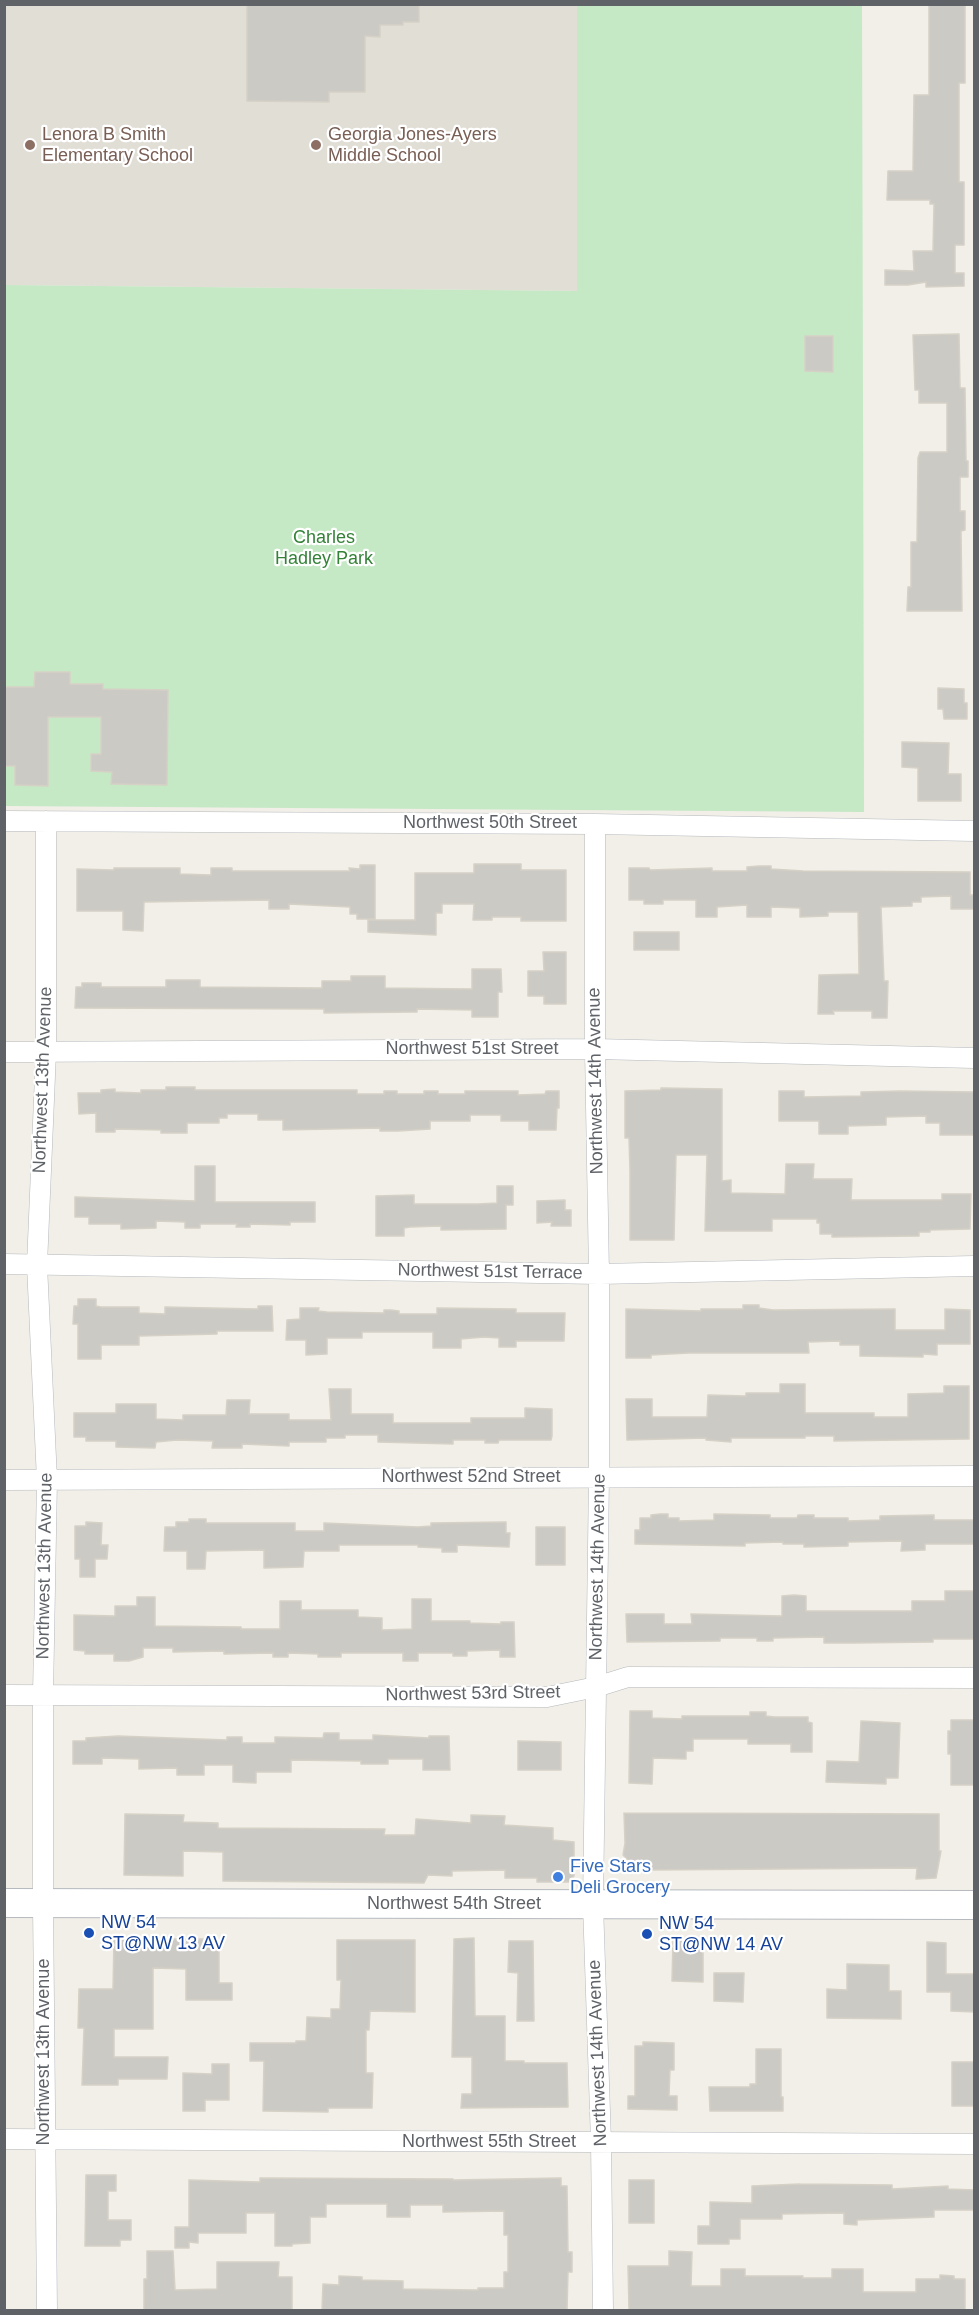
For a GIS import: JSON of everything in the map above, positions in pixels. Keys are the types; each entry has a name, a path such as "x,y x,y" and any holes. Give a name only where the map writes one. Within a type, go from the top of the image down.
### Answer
{"main road":[{"name":"Northwest 54th Street","path":"4,1904 975,1905"}],"street":[{"name":"Northwest 50th Street","path":"4,821 595,824 975,831"},
{"name":"Northwest 13th Avenue","path":"46,821 46,1052 37,1264 47,1480 43,1695 47,2310"},
{"name":"Northwest 14th Avenue","path":"595,824 599,1476 593,1904 602,2142 603,2310"},
{"name":"Northwest 51st Street","path":"4,1052 595,1049 975,1058"},
{"name":"Northwest 51st Terrace","path":"4,1264 599,1274 975,1266"},
{"name":"Northwest 52nd Street","path":"4,1480 975,1476"},
{"name":"Northwest 53rd Street","path":"4,1695 547,1697 596,1687 628,1677 975,1678"},
{"name":"Northwest 55th Street","path":"4,2139 975,2144"}],"shaded area":[{"name":"Georgia Jones-Ayers Middle School","path":"5,5 577,5 577,291 5,285"}],"green space":[{"name":"Charles Hadley Park","path":"577,5 862,5 864,812 5,806 5,285 577,291"}],"building":[{"path":"247,4 419,4 419,22 380,25 380,37 365,36 365,92 329,92 329,102 247,101"},
{"path":"929,4 965,4 965,83 959,83 959,182 964,182 964,245 955,245 955,273 964,273 964,286 926,287 926,282 885,285 885,270 914,271 913,251 933,251 934,204 930,204 930,200 887,200 888,171 913,171 914,95 929,95"},
{"path":"959,334 960,388 965,388 966,461 968,461 968,477 960,477 960,511 965,511 965,530 961,531 962,611 907,611 908,587 911,587 911,542 917,542 918,458 920,452 947,452 947,403 919,403 919,390 915,390 913,335"},
{"path":"805,336 833,336 833,372 805,371"},
{"path":"35,672 70,672 70,684 103,684 103,689 168,690 167,785 111,784 112,772 91,771 91,754 101,754 101,717 48,717 48,786 15,785 15,766 4,766 4,687 34,687"},
{"path":"938,688 964,689 967,719 944,719 943,709 938,709"},
{"path":"902,742 949,743 948,774 961,774 961,801 918,801 918,768 902,767"},
{"path":"474,864 521,864 521,870 566,870 566,921 521,921 521,917 492,917 492,920 473,920 474,904 442,904 442,913 436,913 436,935 368,932 368,920 415,920 415,873 474,873"},
{"path":"360,865 375,865 375,919 357,919 357,914 350,914 350,907 289,904 289,909 269,909 269,900 144,902 143,931 123,930 123,911 77,911 77,869 180,868 180,874 211,875 211,868 232,868 232,871 350,871 349,868 360,869"},
{"path":"759,866 803,871 970,872 970,895 975,895 975,909 951,909 951,896 921,897 921,902 912,902 912,906 881,907 884,981 888,981 887,1018 872,1018 872,1011 833,1011 834,1014 818,1014 819,975 859,974 858,912 828,912 828,916 800,917 800,908 771,907 771,917 747,917 747,905 717,907 717,917 696,917 696,900 663,900 663,904 644,904 644,900 629,900 629,868 649,868 650,870 712,868 712,871 747,871 747,867"},
{"path":"634,932 679,932 679,950 634,950"},
{"path":"543,952 566,952 566,1004 544,1004 544,996 528,996 528,971 544,971"},
{"path":"472,969 501,969 502,992 498,992 498,1017 472,1017 472,1010 417,1009 417,1012 324,1013 324,1009 75,1008 76,987 82,987 82,983 101,983 101,987 166,987 166,980 200,980 200,987 322,988 322,981 351,981 351,976 385,976 385,988 472,989"},
{"path":"166,1087 195,1087 195,1090 357,1090 357,1094 384,1094 384,1091 397,1091 397,1094 424,1094 424,1091 438,1091 438,1094 465,1094 465,1091 518,1091 518,1095 559,1091 559,1108 557,1108 556,1130 529,1130 529,1121 501,1121 501,1115 470,1115 470,1121 430,1121 430,1129 283,1130 283,1120 258,1120 258,1114 227,1114 227,1118 219,1118 219,1123 187,1123 187,1133 115,1129 115,1132 96,1132 96,1113 79,1114 78,1093 101,1093 101,1090 115,1089 115,1092 141,1093 141,1090 166,1090"},
{"path":"661,1088 722,1089 722,1181 731,1180 731,1193 785,1194 786,1164 814,1164 813,1179 852,1179 851,1200 942,1200 942,1194 971,1194 970,1229 930,1230 930,1232 919,1232 919,1236 832,1237 832,1234 820,1234 820,1223 817,1223 817,1219 772,1219 772,1231 705,1231 707,1155 676,1155 674,1240 630,1240 629,1138 625,1138 625,1091 661,1090"},
{"path":"779,1091 804,1091 804,1097 861,1096 861,1092 975,1092 975,1135 940,1135 940,1123 926,1123 926,1116 886,1117 886,1125 848,1126 848,1134 819,1134 819,1121 779,1121"},
{"path":"195,1166 215,1166 215,1202 315,1202 315,1222 290,1222 290,1225 250,1224 250,1227 236,1227 237,1224 200,1224 200,1228 185,1228 185,1222 156,1221 156,1228 121,1229 121,1224 89,1224 89,1217 75,1217 75,1197 195,1201"},
{"path":"497,1186 513,1186 513,1205 506,1205 506,1229 441,1230 441,1226 410,1227 404,1228 404,1236 376,1236 376,1196 414,1195 414,1204 497,1203"},
{"path":"565,1200 565,1210 571,1210 571,1226 551,1226 552,1222 537,1223 537,1201"},
{"path":"78,1299 96,1299 96,1306 101,1307 139,1307 139,1313 165,1314 165,1307 258,1309 258,1306 272,1306 273,1331 217,1331 217,1334 139,1336 139,1345 101,1345 101,1359 78,1359 78,1324 73,1324 74,1306 78,1306"},
{"path":"743,1305 759,1305 759,1308 773,1310 895,1309 895,1330 945,1330 945,1309 970,1310 970,1344 937,1344 937,1355 923,1354 923,1357 860,1356 860,1345 840,1345 840,1341 808,1342 809,1353 689,1353 651,1355 651,1358 626,1358 626,1309 701,1311 701,1309 743,1309"},
{"path":"300,1308 319,1308 318,1311 327,1312 384,1313 384,1310 391,1310 399,1311 399,1314 437,1314 437,1308 516,1309 516,1313 565,1313 564,1341 516,1341 516,1347 499,1347 499,1338 484,1337 461,1339 461,1348 433,1348 433,1332 362,1332 362,1338 327,1338 327,1354 306,1355 306,1340 286,1340 287,1320 300,1319"},
{"path":"780,1384 805,1384 805,1413 874,1413 874,1417 908,1417 908,1394 944,1393 944,1386 969,1386 969,1439 834,1441 834,1436 805,1436 805,1438 731,1438 731,1442 706,1440 706,1438 627,1440 626,1399 652,1399 652,1417 707,1417 708,1395 746,1396 746,1393 780,1393"},
{"path":"329,1389 351,1389 351,1414 393,1414 393,1423 471,1423 471,1418 525,1418 525,1408 552,1409 552,1436 551,1440 499,1440 498,1443 485,1443 485,1440 453,1440 453,1444 378,1442 378,1435 345,1435 345,1438 326,1438 326,1442 289,1442 289,1446 242,1444 242,1448 212,1448 213,1441 177,1440 156,1442 155,1448 116,1447 116,1441 86,1441 86,1437 74,1437 74,1413 116,1413 116,1404 156,1404 156,1419 183,1420 183,1415 226,1415 227,1400 250,1400 249,1414 289,1414 289,1420 331,1420"},
{"path":"668,1514 668,1518 679,1518 679,1521 714,1520 714,1514 770,1515 770,1518 797,1518 798,1515 814,1515 814,1518 848,1518 848,1521 880,1520 880,1516 934,1515 934,1520 975,1520 975,1544 925,1544 925,1550 901,1551 902,1541 848,1542 848,1546 804,1547 804,1544 783,1544 783,1542 745,1543 745,1546 635,1544 635,1530 640,1530 640,1518 651,1518 651,1515"},
{"path":"189,1519 206,1519 206,1523 295,1523 295,1531 324,1531 324,1523 418,1527 431,1526 431,1523 506,1522 506,1533 510,1533 509,1547 457,1545 457,1552 442,1552 442,1548 418,1547 418,1545 339,1545 339,1551 304,1551 303,1567 264,1568 264,1550 206,1551 205,1569 187,1569 187,1551 164,1551 165,1527 176,1527 176,1522 189,1522"},
{"path":"86,1522 102,1523 101,1545 108,1545 107,1559 95,1559 95,1577 80,1577 80,1559 75,1559 75,1526 86,1526"},
{"path":"536,1527 565,1527 565,1565 536,1565"},
{"path":"945,1591 975,1591 975,1639 933,1639 933,1642 824,1643 824,1637 773,1638 773,1641 757,1641 757,1638 720,1638 720,1641 627,1642 626,1614 664,1614 664,1624 692,1624 691,1614 782,1616 782,1596 794,1595 806,1596 806,1611 912,1611 912,1601 945,1601"},
{"path":"137,1597 155,1597 155,1626 280,1629 280,1601 301,1601 301,1610 358,1610 358,1617 382,1618 382,1630 412,1629 412,1599 431,1599 431,1621 501,1624 501,1622 514,1622 515,1657 500,1657 500,1650 467,1651 467,1656 453,1656 453,1653 418,1653 418,1661 403,1661 403,1653 341,1653 341,1657 318,1657 318,1654 288,1653 288,1657 273,1657 273,1653 224,1654 224,1651 173,1652 173,1648 143,1648 143,1657 129,1661 114,1661 114,1654 85,1654 85,1651 74,1650 74,1615 115,1616 115,1606 137,1606"},
{"path":"630,1711 652,1711 652,1718 750,1716 750,1712 766,1712 766,1716 775,1717 808,1717 808,1722 812,1723 812,1752 791,1752 791,1744 748,1744 748,1739 693,1739 693,1751 686,1751 686,1759 653,1758 652,1784 629,1783"},
{"path":"951,1720 975,1720 975,1785 951,1785 948,1731 951,1731"},
{"path":"861,1721 900,1723 898,1778 886,1778 886,1784 826,1782 827,1761 859,1762"},
{"path":"324,1733 339,1733 339,1740 373,1740 373,1735 429,1738 429,1736 449,1736 450,1770 423,1770 423,1759 388,1759 388,1764 361,1764 361,1761 291,1760 291,1772 256,1772 256,1783 233,1782 233,1765 204,1765 204,1775 177,1775 177,1768 139,1769 139,1759 102,1758 102,1764 73,1764 73,1741 86,1741 86,1738 118,1736 227,1740 227,1737 242,1737 242,1743 275,1743 275,1737 323,1738"},
{"path":"518,1741 561,1742 561,1770 518,1770"},
{"path":"624,1813 939,1814 939,1851 941,1851 936,1878 916,1879 917,1868 648,1870 646,1865 632,1864 623,1855"},
{"path":"125,1814 184,1815 183,1822 218,1823 218,1828 385,1829 384,1835 415,1835 416,1819 471,1823 471,1815 505,1816 504,1825 553,1828 553,1840 574,1842 574,1876 570,1882 537,1882 537,1878 505,1878 505,1870 452,1871 452,1876 428,1875 424,1883 223,1881 223,1852 183,1851 183,1876 124,1875"},
{"path":"474,1938 475,2016 505,2016 505,2061 567,2063 568,2107 461,2108 462,2094 472,2094 472,2057 452,2057 454,1939"},
{"path":"114,1939 203,1939 202,1944 219,1944 219,1983 232,1983 232,2000 186,2000 186,1969 153,1968 153,2029 114,2029 114,2057 168,2057 167,2079 118,2079 118,2085 82,2085 84,2028 78,2028 79,1989 113,1989"},
{"path":"337,1940 415,1940 415,2012 370,2011 369,2030 366,2030 366,2073 373,2073 372,2108 328,2108 328,2112 263,2111 264,2061 250,2061 250,2043 306,2041 307,2017 331,2018 331,2009 340,2009 341,1980 337,1980"},
{"path":"673,1940 703,1941 703,1982 672,1981"},
{"path":"509,1941 533,1941 534,2021 517,2021 518,1973 508,1972"},
{"path":"927,1942 946,1943 946,1974 975,1974 975,2012 951,2011 951,1992 927,1992"},
{"path":"847,1964 889,1965 889,1991 901,1991 901,2019 827,2018 827,1989 847,1990"},
{"path":"714,1973 744,1973 743,2002 714,2001"},
{"path":"643,2042 674,2043 674,2070 670,2070 669,2096 677,2096 677,2110 628,2109 628,2096 635,2096 635,2046 643,2046"},
{"path":"756,2049 781,2049 783,2111 710,2111 709,2087 750,2087 750,2084 756,2084"},
{"path":"952,2062 975,2062 975,2106 952,2106"},
{"path":"212,2064 229,2064 229,2100 205,2100 205,2111 183,2111 183,2073 212,2074"},
{"path":"86,2175 116,2175 116,2191 108,2191 108,2220 131,2220 131,2240 120,2240 120,2246 85,2246"},
{"path":"260,2178 453,2180 561,2178 561,2186 567,2186 568,2252 572,2252 572,2272 568,2272 567,2310 322,2310 323,2284 339,2285 339,2276 362,2277 362,2280 403,2281 403,2289 504,2288 504,2272 508,2272 508,2235 504,2235 504,2211 443,2212 443,2205 410,2205 410,2217 387,2217 387,2204 326,2204 326,2217 310,2217 310,2243 275,2246 275,2213 246,2213 246,2233 198,2233 198,2243 189,2242 189,2248 175,2248 175,2227 189,2227 189,2180 260,2182"},
{"path":"629,2180 654,2180 654,2223 629,2223"},
{"path":"892,2185 892,2189 948,2186 948,2189 975,2190 975,2210 934,2210 934,2217 857,2220 857,2225 844,2224 844,2213 782,2214 782,2219 740,2219 740,2239 729,2239 729,2244 698,2244 698,2226 710,2226 710,2202 752,2203 752,2186"},
{"path":"147,2251 173,2251 175,2290 217,2289 217,2262 279,2262 278,2277 292,2277 292,2310 144,2310"},
{"path":"669,2251 692,2252 691,2286 721,2286 721,2269 745,2269 745,2276 832,2278 832,2269 863,2269 863,2292 916,2292 916,2279 940,2279 940,2275 954,2276 954,2279 965,2279 965,2310 629,2310 628,2266 669,2266"}],"place":[{"name":"Lenora B Smith Elementary School","path":"30,145"},
{"name":"Georgia Jones-Ayers Middle School","path":"316,145"},
{"name":"Five Stars Deli Grocery","path":"558,1877"},
{"name":"NW 54 ST@NW 13 AV","path":"89,1933"},
{"name":"NW 54 ST@NW 14 AV","path":"647,1934"}]}
